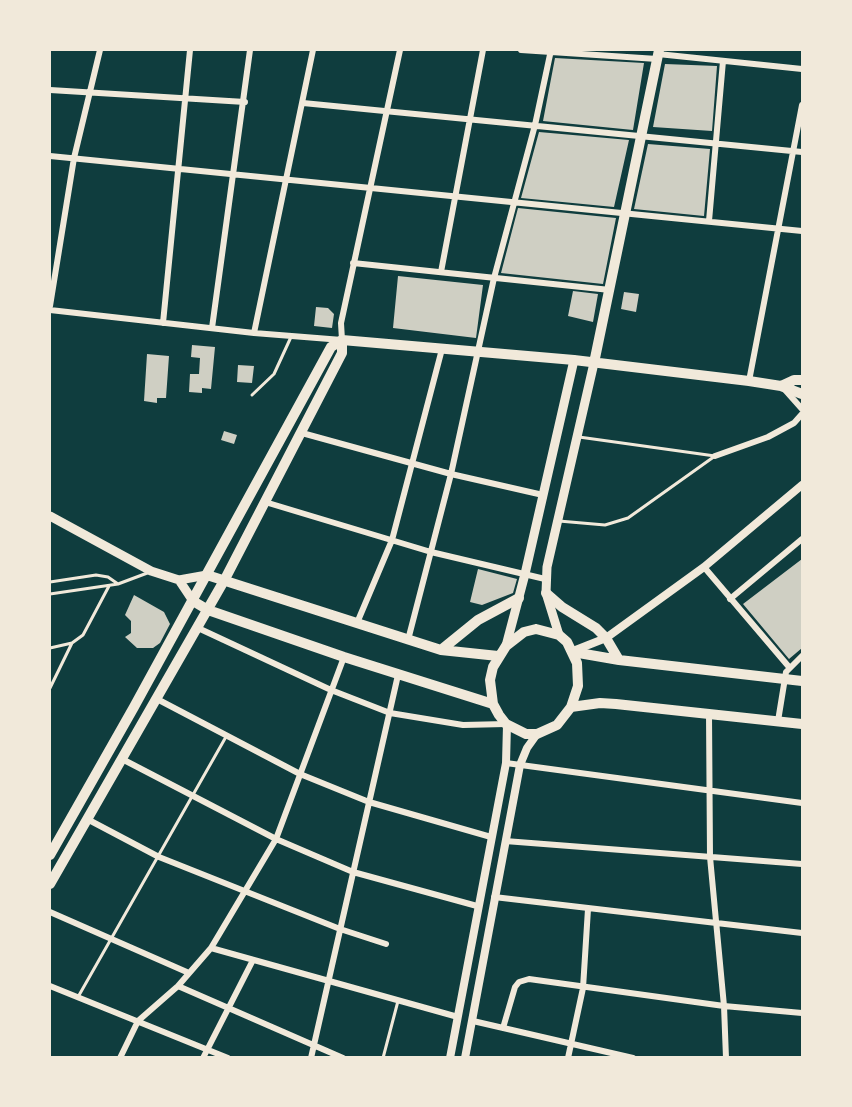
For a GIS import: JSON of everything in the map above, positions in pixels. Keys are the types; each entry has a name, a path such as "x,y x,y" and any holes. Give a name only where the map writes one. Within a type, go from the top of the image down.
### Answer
{"main road":[{"path":"559,635 536,629 524,632 506,646 498,656 490,680 493,704 507,725 526,734 537,734 557,724 571,707 578,674 573,651 559,635 546,593 545,579 610,290 658,54"},
{"path":"50,884 225,579 342,352 342,340"},
{"path":"50,855 54,839 207,575 331,347 342,340 574,360 749,381 781,386 802,394"},
{"path":"506,646 525,574 574,360"},
{"path":"781,386 794,380 802,380"},
{"path":"50,516 151,571 179,580 207,575 225,579 441,650 498,656"},
{"path":"179,580 192,601 208,610 398,675 493,704"},
{"path":"546,593 562,607 596,628 606,638 619,660"},
{"path":"441,650 478,620 519,598"},
{"path":"573,651 619,660 802,681"},
{"path":"571,707 600,703 802,724"}],"street":[{"path":"100,50 74,158 50,308 254,333 342,340 341,323 400,50"},
{"path":"163,323 176,168 186,99 190,50"},
{"path":"212,328 235,174 250,50"},
{"path":"254,333 313,50"},
{"path":"441,272 483,50"},
{"path":"521,50 658,54 802,69"},
{"path":"408,640 451,474 494,278 535,125 551,50"},
{"path":"709,221 718,144 723,61"},
{"path":"50,90 244,102"},
{"path":"303,103 802,152"},
{"path":"749,381 802,105"},
{"path":"50,156 802,231"},
{"path":"353,263 610,290"},
{"path":"357,623 392,540 442,349"},
{"path":"781,386 802,409"},
{"path":"715,456 768,437 794,423 802,414"},
{"path":"302,433 451,474 543,495"},
{"path":"573,651 606,638 704,567 802,485"},
{"path":"265,502 431,552 545,579"},
{"path":"730,599 802,539"},
{"path":"704,567 789,668"},
{"path":"198,628 332,690 390,712 463,725 507,725 506,763 477,906 450,1058"},
{"path":"778,721 783,679 789,668 802,656"},
{"path":"120,1058 138,1022 178,986 212,948 276,839 344,657"},
{"path":"311,1058 398,675"},
{"path":"157,699 300,774 369,802 491,837"},
{"path":"709,713 710,857 724,1006 726,1058"},
{"path":"465,1058 520,765 527,748 537,734"},
{"path":"122,759 276,839 353,872 477,906"},
{"path":"506,763 802,803"},
{"path":"87,819 159,856 340,929 386,944"},
{"path":"505,841 802,864"},
{"path":"494,897 802,933"},
{"path":"568,1058 583,988 588,909"},
{"path":"50,912 189,973"},
{"path":"212,948 458,1017"},
{"path":"203,1058 254,960"},
{"path":"503,1028 515,987 519,982 529,979 724,1006 802,1013"},
{"path":"50,986 228,1058"},
{"path":"178,986 343,1058"},
{"path":"473,1021 633,1058"}],"lane":[{"path":"252,396 274,374 291,335"},
{"path":"577,437 715,456"},
{"path":"557,520 605,525 628,518 715,456"},
{"path":"50,594 118,584 151,571"},
{"path":"50,582 96,575 108,577 118,584"},
{"path":"50,648 72,643 83,635 109,586"},
{"path":"50,688 72,643"},
{"path":"78,997 227,735"},
{"path":"383,1058 399,999"}],"building":[{"path":"555,58 644,63 633,130 543,121"},
{"path":"665,64 717,66 712,131 653,127"},
{"path":"539,132 629,140 614,207 521,198"},
{"path":"648,144 710,149 704,216 634,209"},
{"path":"518,208 616,218 603,284 501,273"},
{"path":"398,276 483,285 476,338 393,328"},
{"path":"573,291 598,294 593,322 568,316"},
{"path":"624,292 639,294 636,312 621,309"},
{"path":"316,307 328,308 334,314 332,328 314,326"},
{"path":"192,345 215,347 211,389 202,388 202,393 189,392 190,374 199,374 200,358 191,357"},
{"path":"147,354 169,356 166,398 157,398 157,403 144,401"},
{"path":"238,365 254,366 252,383 237,382"},
{"path":"224,431 237,435 234,444 221,440"},
{"path":"802,559 802,648 789,659 743,604"},
{"path":"478,569 517,579 513,593 482,605 470,602"},
{"path":"134,595 164,612 170,624 160,643 153,648 137,648 125,637 131,633 131,621 125,615"}]}
